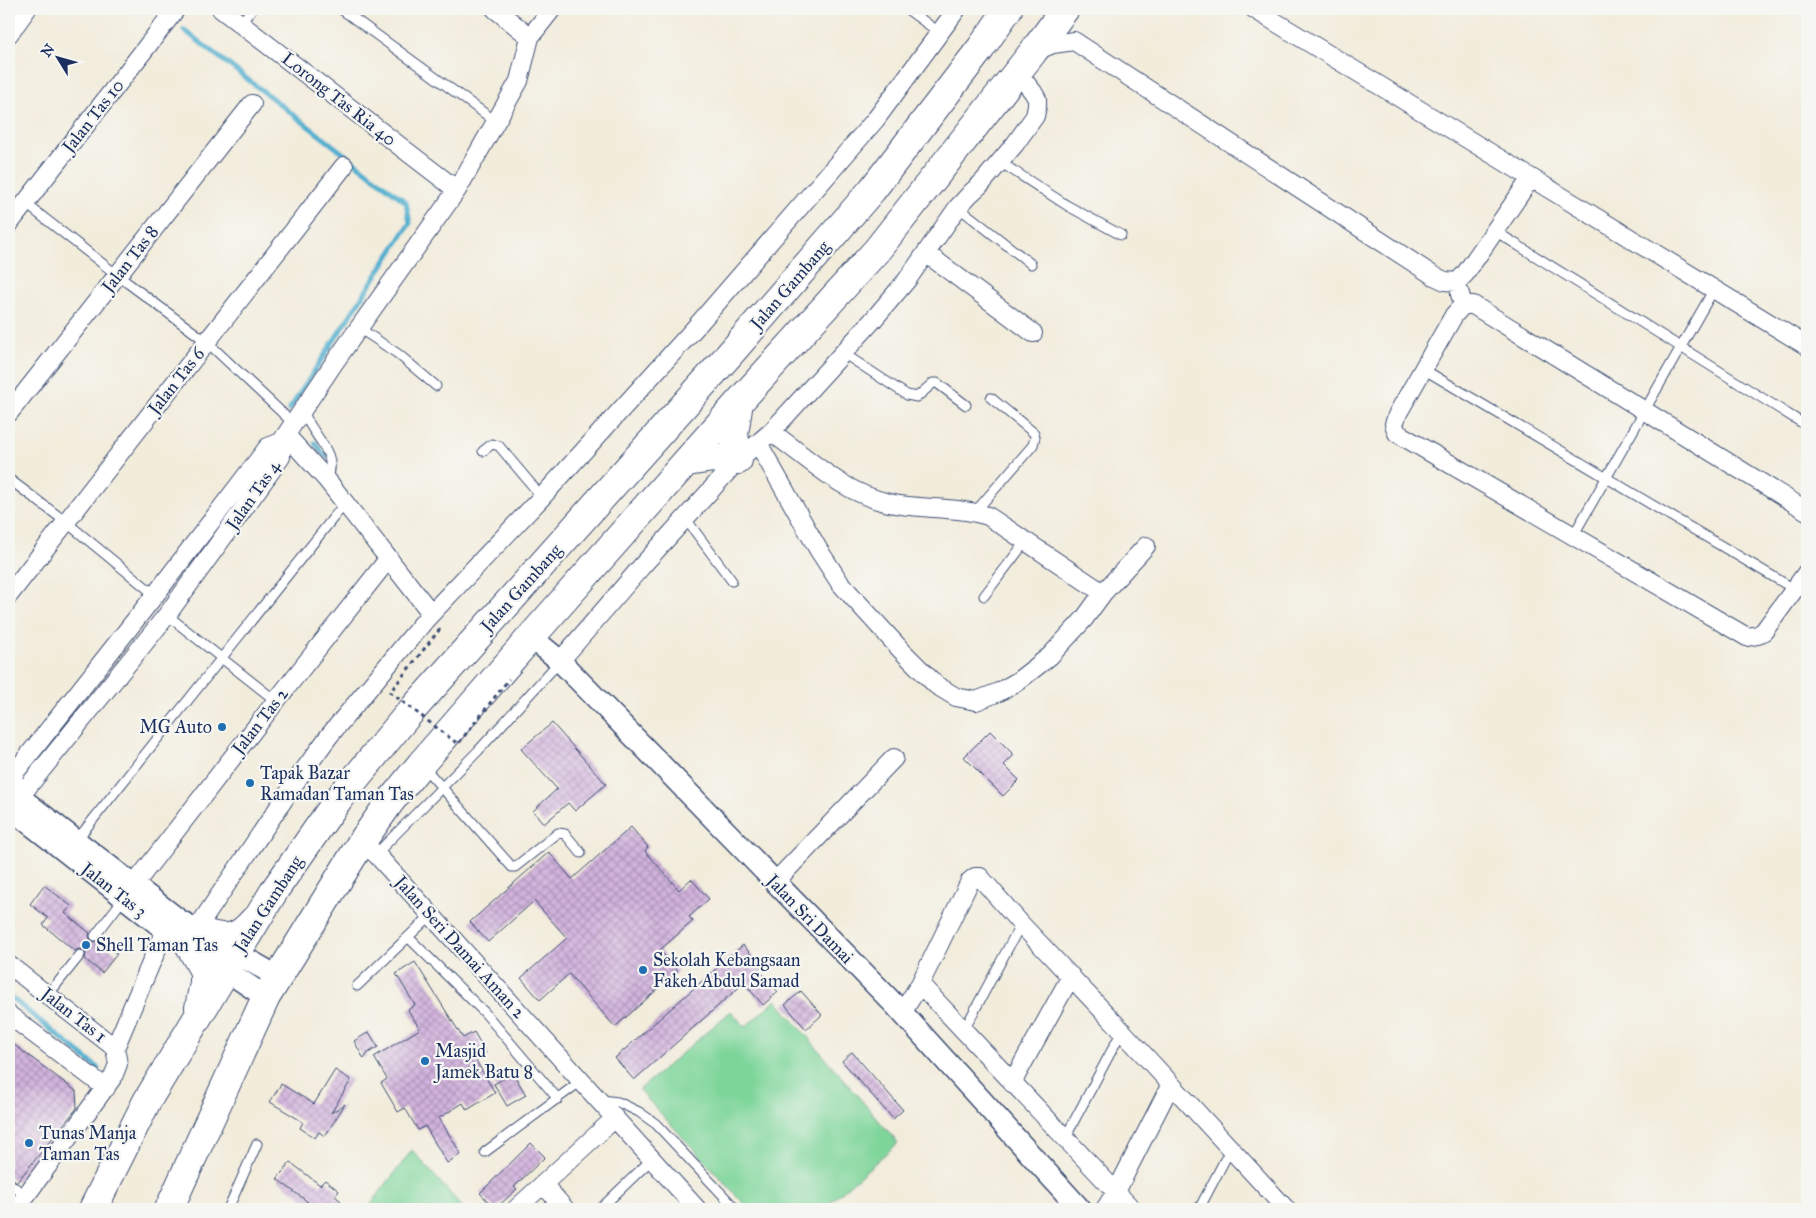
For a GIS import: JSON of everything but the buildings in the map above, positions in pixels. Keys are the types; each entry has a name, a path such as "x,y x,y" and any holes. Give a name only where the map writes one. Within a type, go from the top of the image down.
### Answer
{"highway":[{"name":"Jalan Gambang","path":"93,1209 147,1101 196,1019 262,912 340,797 400,724 729,355 872,190 981,48 1008,9"},
{"path":"169,1209 272,987 368,848 421,764 738,402 877,250 1067,9"},
{"path":"738,402 734,434 756,445"},
{"path":"687,462 712,458 756,445"},
{"path":"196,1019 203,989 204,971 196,937 235,937 248,928 262,912"}],"street":[{"path":"9,34 27,9"},
{"name":"Jalan Tas 10","path":"9,224 18,204 176,9"},
{"name":"Lorong Tas Ria 40","path":"221,9 458,190"},
{"path":"495,9 530,37"},
{"path":"436,621 327,480 291,428 359,328 458,190 519,81 530,37 552,9"},
{"path":"196,937 299,777 329,736 436,621 542,497 695,328 876,119 957,9"},
{"path":"1067,9 1068,22 1074,41 1434,276 1445,281 1457,282 1465,274 1531,178"},
{"path":"1254,9 1807,346"},
{"path":"560,661 685,518 843,353 907,280 958,208 1000,162 1035,116 1037,99 1033,92 1025,62 1053,44 1074,41"},
{"name":"Jalan Tas 8","path":"9,414 252,104"},
{"name":"Jalan Tas 6","path":"9,595 344,166"},
{"path":"927,254 1033,333"},
{"path":"1457,282 1464,306"},
{"path":"1807,511 1473,305 1464,306 1454,315 1398,412 1394,424 1397,433 1747,637 1758,636 1764,632 1807,572"},
{"name":"Jalan Tas 4","path":"14,797 155,595 268,447 291,428"},
{"name":"Jalan Tas 4","path":"14,797 167,615 281,457 291,428"},
{"path":"756,445 798,450 840,484 855,492 888,503 975,512 988,516 1102,593"},
{"path":"756,445 818,549 840,582 901,650 936,685 956,697 976,701 999,692 1018,681 1050,656 1084,619 1102,593 1146,546"},
{"name":"Jalan Tas 2","path":"129,892 276,700 389,558"},
{"name":"Jalan Sri Damai","path":"531,638 560,661 902,1013 1080,1209"},
{"path":"775,882 894,758"},
{"name":"Jalan Tas 3","path":"14,797 76,841 165,930 196,937"},
{"name":"Jalan Tas 3","path":"14,797 129,892 179,920 196,937 231,962 272,987"},
{"name":"Jalan Seri Damai Aman 2","path":"368,848 652,1159 688,1206"},
{"path":"902,1013 920,984 970,881 978,877 1286,1209"},
{"path":"21,1203 113,1077 118,1064 115,1048 165,930"},
{"name":"Jalan Tas 1","path":"9,965 115,1048"},
{"path":"1012,1083 1071,976"},
{"path":"920,984 1132,1209"},
{"path":"9,1015 106,1088"},
{"path":"1105,1209 1116,1192 1171,1084"},
{"path":"516,1209 615,1118"},
{"path":"543,1184 565,1209"}],"lane":[{"path":"241,23 252,9"},
{"path":"341,9 495,122"},
{"path":"907,9 940,33"},
{"path":"1000,162 1068,206 1121,235"},
{"path":"18,204 118,275 207,342 291,428 307,421 331,457 332,468 327,480"},
{"path":"958,208 1031,264"},
{"path":"1495,231 1807,426"},
{"path":"1573,536 1714,289"},
{"path":"359,328 398,354 436,386"},
{"path":"843,353 907,395 917,397 937,383 966,405"},
{"path":"1423,369 1794,589"},
{"path":"975,512 1033,445 1035,440 1034,433 990,398"},
{"path":"483,451 492,444 499,446 542,497"},
{"path":"9,479 66,522 155,595"},
{"path":"76,841 345,502"},
{"path":"685,518 732,581"},
{"path":"984,596 1026,541"},
{"path":"167,615 276,700"},
{"path":"368,848 442,787 478,751 560,661"},
{"path":"421,764 512,867 515,867 558,833 565,834 581,853"},
{"path":"94,936 129,892"},
{"path":"357,986 431,915"},
{"path":"964,1030 1021,924"},
{"path":"408,937 485,1013 558,1099"},
{"path":"48,995 80,955"},
{"path":"1065,1138 1122,1031"},
{"path":"485,1152 581,1081"},
{"path":"598,1100 618,1102 639,1112 656,1124 736,1209"},
{"path":"228,1209 257,1144"},
{"path":"1200,1209 1231,1148"},
{"path":"600,1209 652,1159"},
{"path":"9,1183 21,1203"}],"path":[{"path":"436,621 390,692 458,744 509,678"}],"green space":[{"path":"776,1000 898,1143 822,1209 749,1209 639,1090 731,1011 745,1027"},
{"path":"412,1150 464,1209 367,1209"}],"waterway":[{"path":"184,30 406,202 410,223 289,410"},
{"path":"315,443 326,457"},
{"path":"9,996 98,1068"}],"place":[{"name":"MG Auto","path":"222,727"},
{"name":"Tapak Bazar Ramadan Taman Tas","path":"250,783"},
{"name":"Shell Taman Tas","path":"86,945"},
{"name":"Sekolah Kebangsaan Fakeh Abdul Samad","path":"643,970"},
{"name":"Masjid Jamek Batu 8","path":"425,1061"},
{"name":"Tunas Manja Taman Tas","path":"29,1143"}]}
